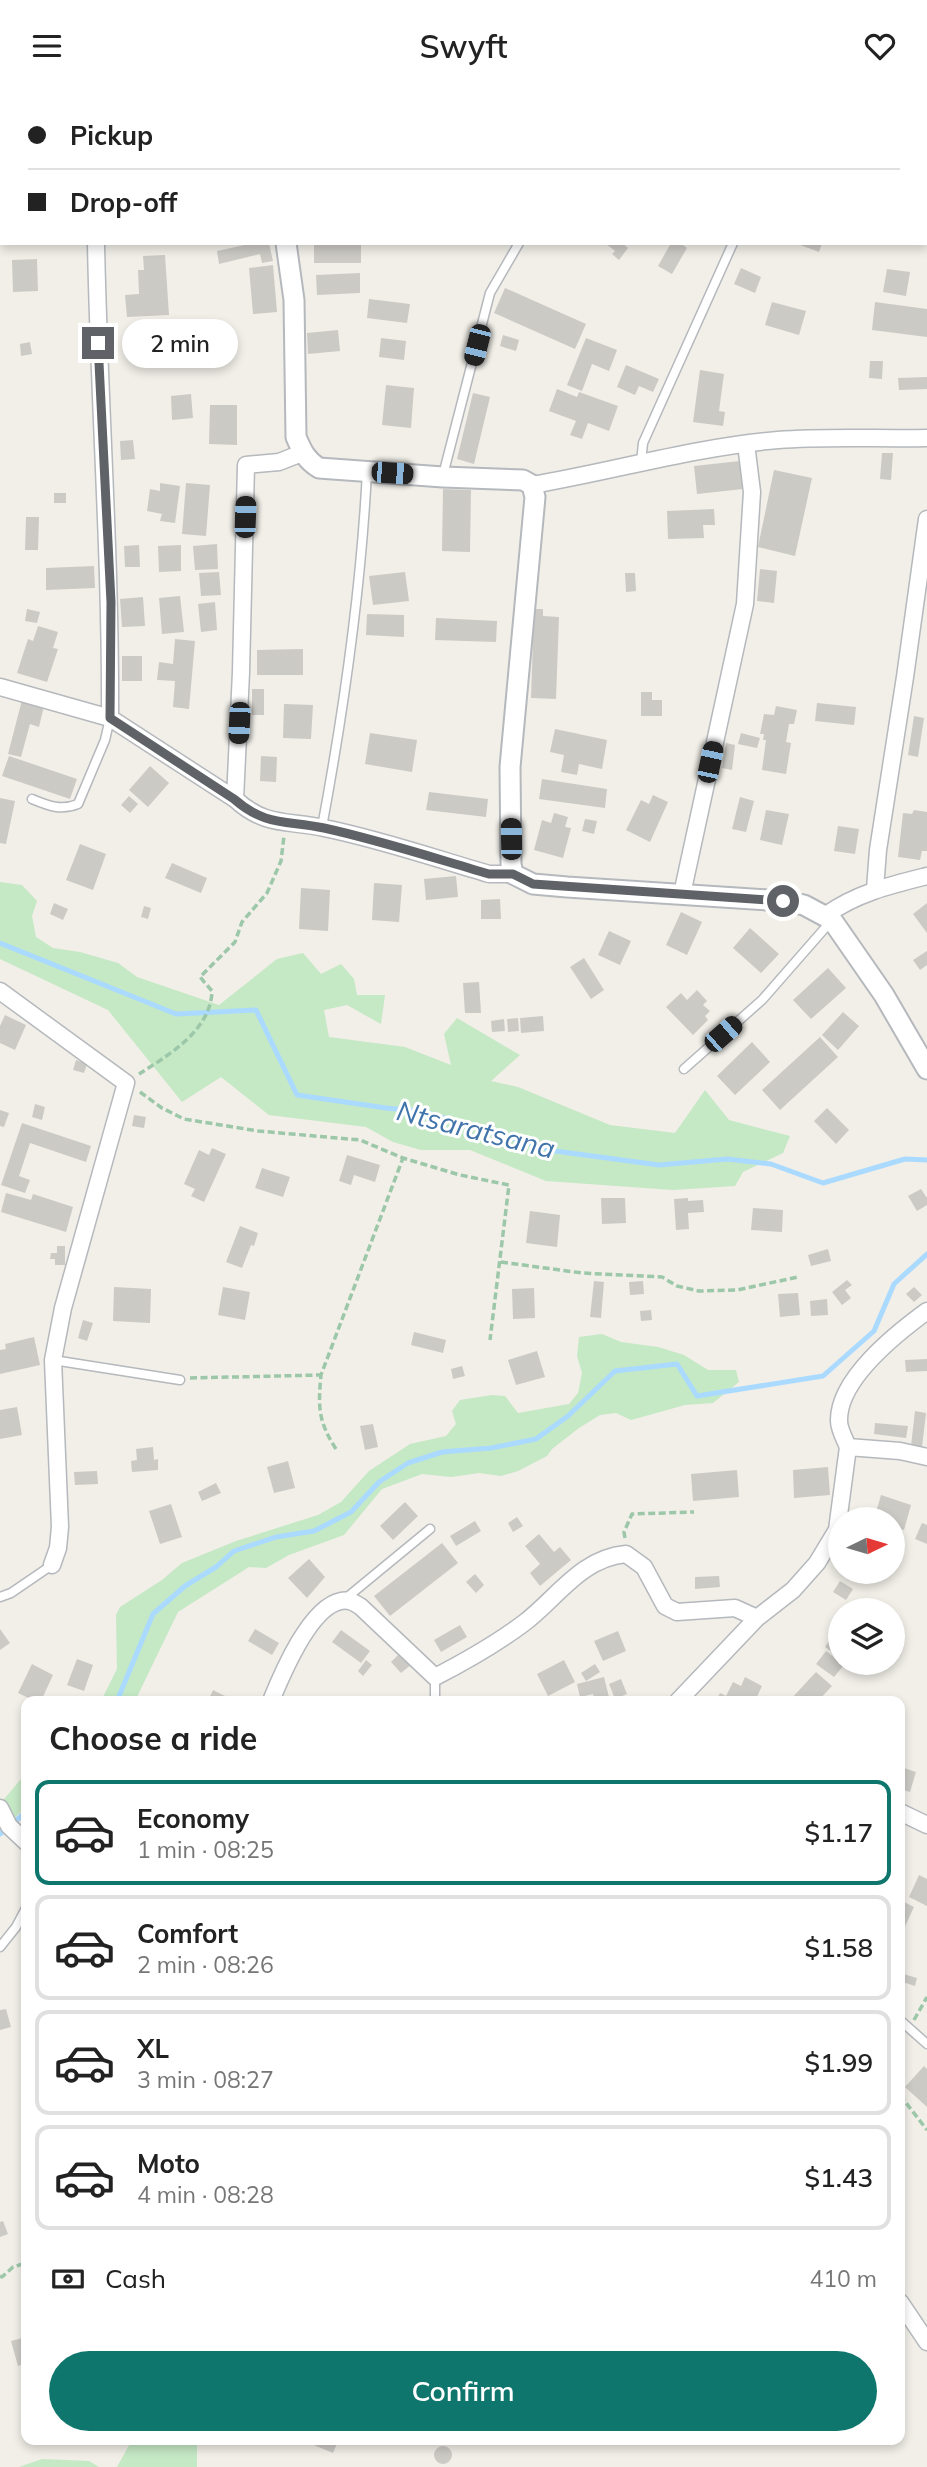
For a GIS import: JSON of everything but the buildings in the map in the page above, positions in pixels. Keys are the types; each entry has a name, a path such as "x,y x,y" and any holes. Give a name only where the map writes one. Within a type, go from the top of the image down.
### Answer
{"street":[{"path":"96,245 99,368 111,602 110,718"},
{"path":"286,245 294,300 296,437 309,462 319,468 523,480 531,485 535,497 510,767 513,874"},
{"path":"531,485 746,444 779,440 927,437"},
{"path":"682,894 745,604 752,492 746,444"},
{"path":"234,799 242,672 246,465 279,462 302,453"},
{"path":"875,889 877,850 927,519"},
{"path":"0,687 110,718 234,799 250,813 285,824 322,827 489,874 513,874 533,884 783,901 804,905 829,918 884,995 927,1069"},
{"path":"829,918 841,904 875,889 927,876"},
{"path":"0,991 126,1083 63,1308 53,1360 60,1527 58,1548 52,1565"},
{"path":"683,1696 757,1618 793,1590 817,1563 837,1530 848,1447 839,1421 847,1389 890,1339 927,1311"},
{"path":"848,1447 900,1451 927,1457"},
{"path":"273,1696 290,1657 318,1616 338,1601 349,1600 361,1607 435,1677 526,1622 585,1569 607,1556 626,1554 644,1567 665,1606 677,1612 735,1608 757,1618"},
{"path":"0,1808 9,1826 21,1837"},
{"path":"905,1814 927,1825"},
{"path":"905,2309 927,2342"}],"lane":[{"path":"443,477 490,293 518,245"},
{"path":"641,464 643,443 732,245"},
{"path":"322,827 344,710 363,553 367,471"},
{"path":"32,799 66,809 78,804 105,740 110,718"},
{"path":"684,1069 762,1000 829,918"},
{"path":"53,1360 180,1380"},
{"path":"343,1601 430,1529"},
{"path":"0,1597 11,1593 52,1565"},
{"path":"435,1677 435,1696"},
{"path":"0,1947 21,1918"},
{"path":"905,2024 927,2044"}],"path":[{"path":"285,824 281,861 267,893 242,922 235,942 200,977 212,991 212,1004 184,1045 126,1083 162,1108 184,1119 258,1131 360,1140 403,1158 460,1175 509,1185 490,1340"},
{"path":"336,1449 323,1428 318,1401 321,1375 403,1158"},
{"path":"500,1262 582,1273 662,1277 677,1286 699,1291 737,1290 798,1277"},
{"path":"180,1380 198,1377 321,1375"},
{"path":"626,1554 624,1532 632,1514 694,1512"},
{"path":"905,2101 927,2130"},
{"path":"0,2276 21,2265"}],"green space":[{"path":"0,882 22,885 37,901 32,916 36,937 53,948 80,952 118,963 137,977 219,1005 277,959 303,953 321,974 341,964 354,979 357,995 385,995 381,1024 347,1005 324,1010 329,1037 405,1047 451,1065 444,1034 457,1018 520,1055 491,1081 518,1087 610,1125 675,1133 705,1090 729,1120 790,1136 783,1153 743,1172 735,1186 673,1190 546,1181 470,1150 421,1150 393,1142 366,1127 269,1115 221,1077 182,1102 108,1010 0,959"},
{"path":"602,1334 621,1342 658,1347 684,1355 708,1370 736,1370 739,1382 713,1403 685,1405 631,1420 616,1413 600,1415 579,1428 547,1456 518,1471 501,1476 479,1473 451,1477 422,1474 382,1489 344,1535 289,1555 266,1568 249,1567 178,1612 137,1696 104,1696 117,1669 116,1615 120,1607 162,1580 182,1563 236,1541 318,1515 341,1502 369,1471 410,1444 446,1436 456,1424 452,1411 460,1400 492,1395 505,1396 518,1413 569,1404 578,1393 582,1373 577,1356 579,1337"},
{"path":"21,1779 21,1811 0,1834 0,1804"},
{"path":"129,2445 197,2445 197,2467 117,2467"},
{"path":"42,2459 89,2461 99,2467 19,2467"}],"waterway":[{"name":"Ntsaratsana","path":"0,943 176,1014 256,1010 297,1095 421,1111 555,1151 659,1165 727,1159 771,1164 823,1183 905,1159 927,1160"},
{"path":"119,1696 153,1614 185,1586 216,1567 234,1551 276,1537 314,1531 351,1512 379,1482 408,1463 442,1452 491,1448 536,1439 568,1416 615,1371 677,1364 697,1396 823,1376 874,1331 894,1284 927,1254"},
{"path":"0,1834 21,1816"}],"route":[{"path":"98,343 111,602 110,718 234,799 250,813 285,824 322,827 489,874 513,874 533,884 783,901"}]}
